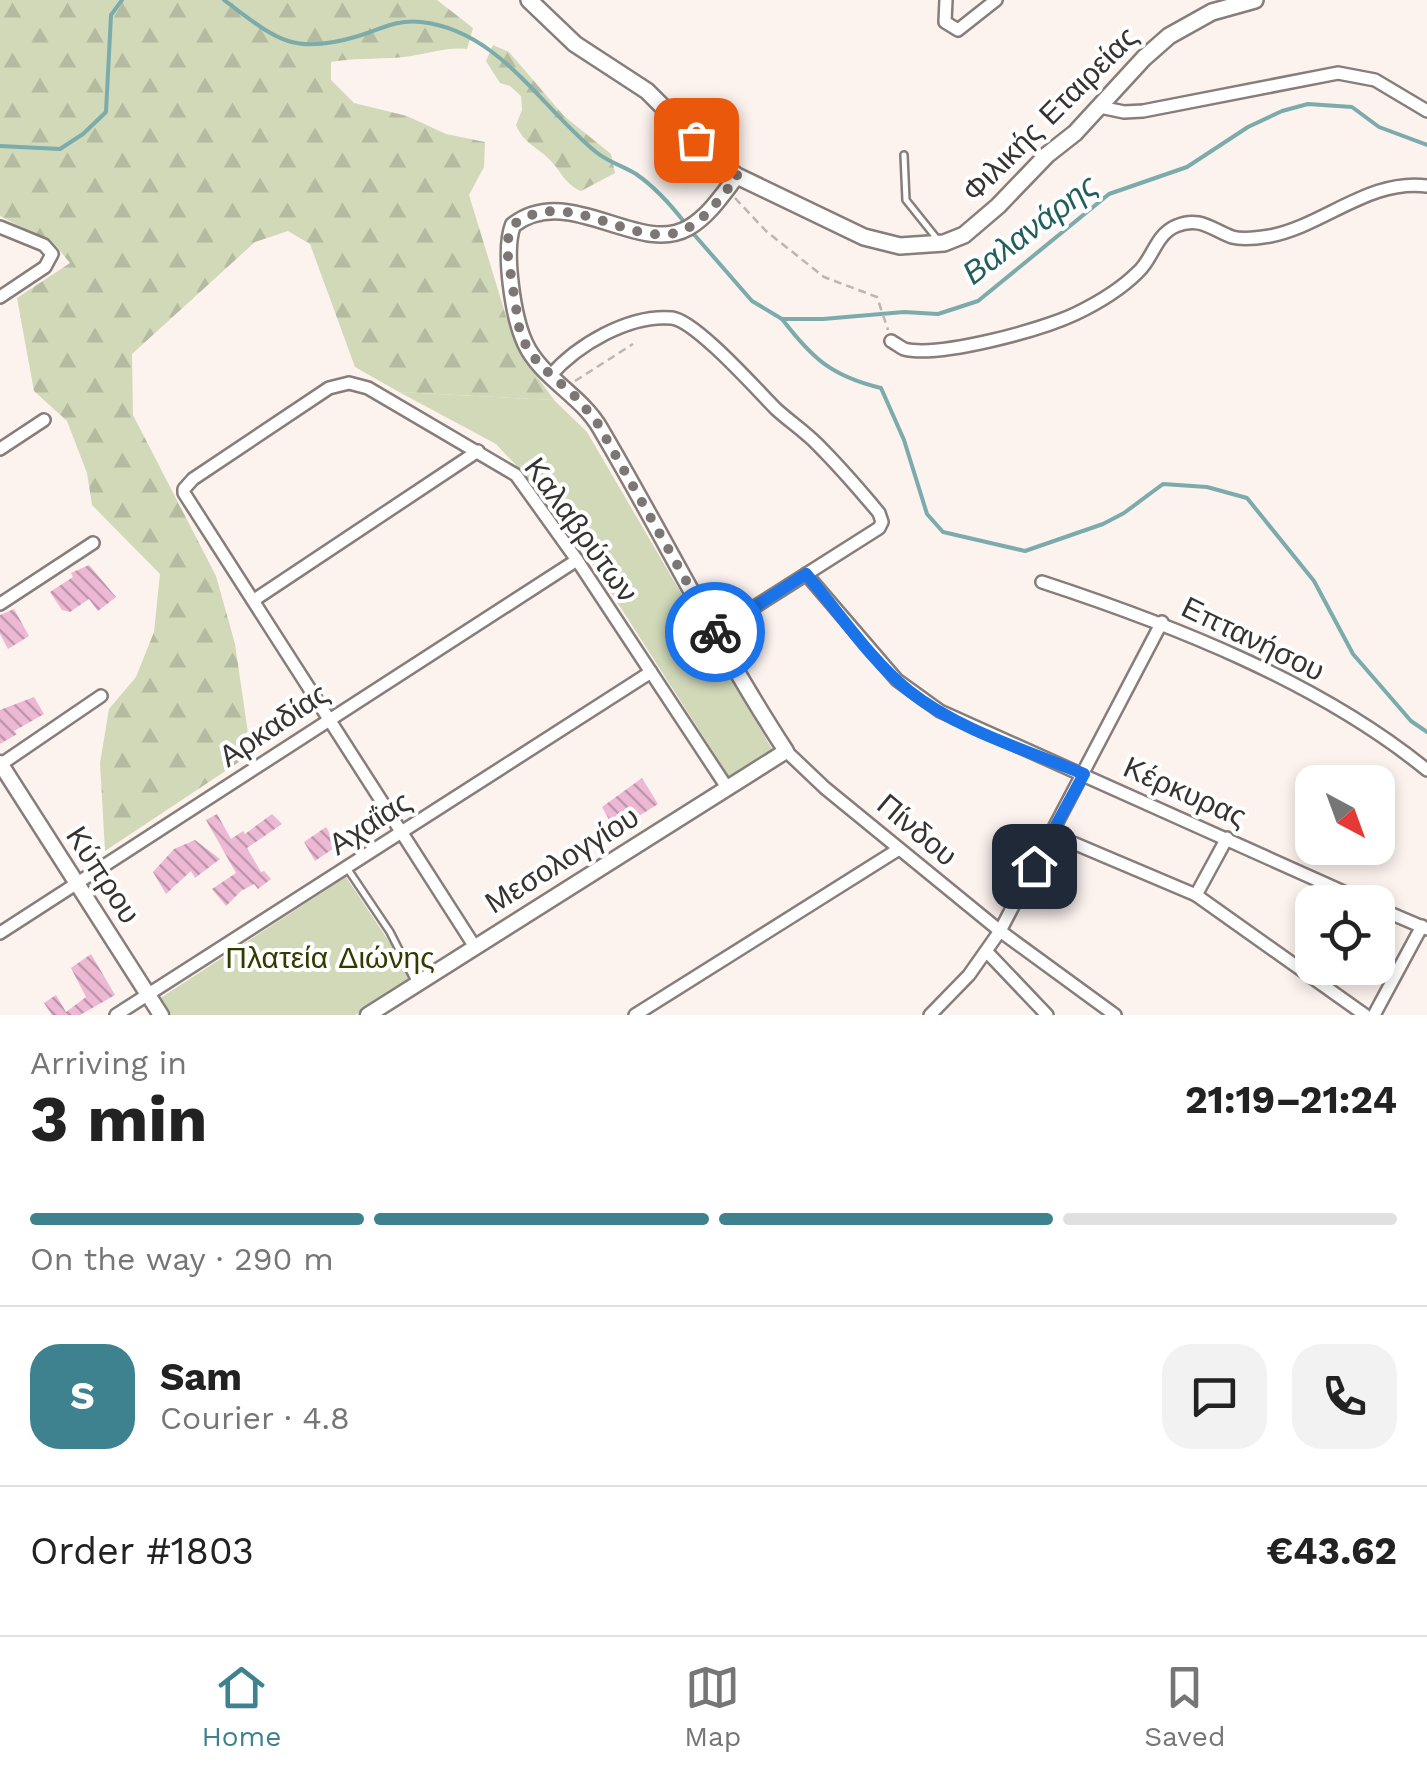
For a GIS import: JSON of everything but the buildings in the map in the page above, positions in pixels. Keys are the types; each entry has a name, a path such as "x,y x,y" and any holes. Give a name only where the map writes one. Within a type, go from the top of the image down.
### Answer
{"main road":[{"name":"Φιλικής Εταιρείας","path":"529,0 575,44 647,91 718,162 738,176 872,240 900,246 938,244 964,236 1100,107 1144,58 1186,24 1255,0"}],"street":[{"path":"946,0 944,22 953,29 962,29 996,0"},
{"path":"1100,107 1143,111 1338,73 1375,80 1427,112"},
{"path":"738,176 714,205 682,230 652,234 598,218 552,211 524,216 513,225 508,257 519,327 530,352 598,424 786,751"},
{"path":"891,341 903,348 937,349 1026,332 1074,314 1104,298 1141,270 1170,228 1190,220 1208,224 1234,238 1259,238 1284,233 1354,199 1414,184 1427,186"},
{"path":"0,227 44,245 52,254 45,266 0,297"},
{"path":"550,376 573,352 622,326 673,318 683,322 734,362 780,413 815,442 882,517 879,528 715,632"},
{"name":"Καλαβρύτων","path":"254,600 185,497 184,489 193,479 328,388 349,382 368,388 516,475 728,789"},
{"path":"0,449 44,420"},
{"path":"475,947 254,600 478,451"},
{"path":"0,604 93,543"},
{"name":"Αρκαδίας","path":"0,933 576,560"},
{"name":"Κέρκυρας","path":"806,574 883,665 914,695 954,718 1329,885"},
{"name":"Επτανήσου","path":"1042,582 1162,622 1343,710 1427,770"},
{"path":"930,1015 987,952 1000,931 1162,622"},
{"name":"Αχαΐας","path":"116,1015 650,672"},
{"path":"0,764 102,696"},
{"name":"Μεσολογγίου","path":"368,1015 786,751"},
{"name":"Πίνδου","path":"786,751 1000,931 1115,1015"},
{"name":"Κύπρου","path":"0,764 161,1015"},
{"path":"1052,834 1196,895 1365,1015"},
{"path":"1196,895 1227,838"},
{"path":"634,1015 899,849"},
{"path":"1374,1015 1424,928 1395,915"},
{"path":"987,952 1048,1015"}],"lane":[{"path":"904,155 906,200 934,233 938,244"},
{"path":"346,868 390,932 417,986"}],"path":[{"path":"726,190 766,231 824,278 877,297 891,341"},
{"path":"565,387 633,344"}],"green space":[{"path":"0,0 437,0 473,28 467,49 331,62 331,80 354,103 407,116 446,134 485,142 484,167 469,195 506,316 526,361 554,400 399,392 355,367 310,244 288,231 255,242 132,354 133,415 216,576 235,644 251,754 105,851 100,763 109,709 136,677 154,632 160,574 92,505 87,473 67,421 34,391 17,298 70,263 56,246 0,216"},
{"path":"493,45 509,52 564,116 611,154 615,173 581,191 527,141 516,125 522,110 521,96 500,83 486,61"},
{"path":"399,392 554,400 587,432 772,749 730,778 558,510 496,444"},
{"name":"Πλατεία Διώνης","path":"346,877 414,979 355,1015 170,1015 159,999"}],"waterway":[{"name":"Βαλανάρης","path":"0,146 60,149 106,112 111,15 122,0"},
{"name":"Βαλανάρης","path":"224,0 270,33 298,43 333,42 412,21 448,28 473,39 517,73 596,152 650,185 685,223"},
{"name":"Βαλανάρης","path":"691,231 752,301 782,319 904,312 938,314 978,301 1109,194 1187,167 1248,127 1282,111 1308,104 1352,107 1379,127 1427,145"},
{"path":"782,319 824,364 849,378 881,388 904,440 927,514 943,532 1025,551 1103,524 1163,484 1207,487 1247,498 1314,581 1353,654 1411,721 1427,732"}],"way so far":[{"path":"696,140 738,176 691,226 659,235 598,218 536,212 513,225 508,257 524,342 538,363 579,400 598,424 715,632"}],"route":[{"path":"715,632 806,574 883,665 914,695 954,718 1084,774 1034,866"}]}
